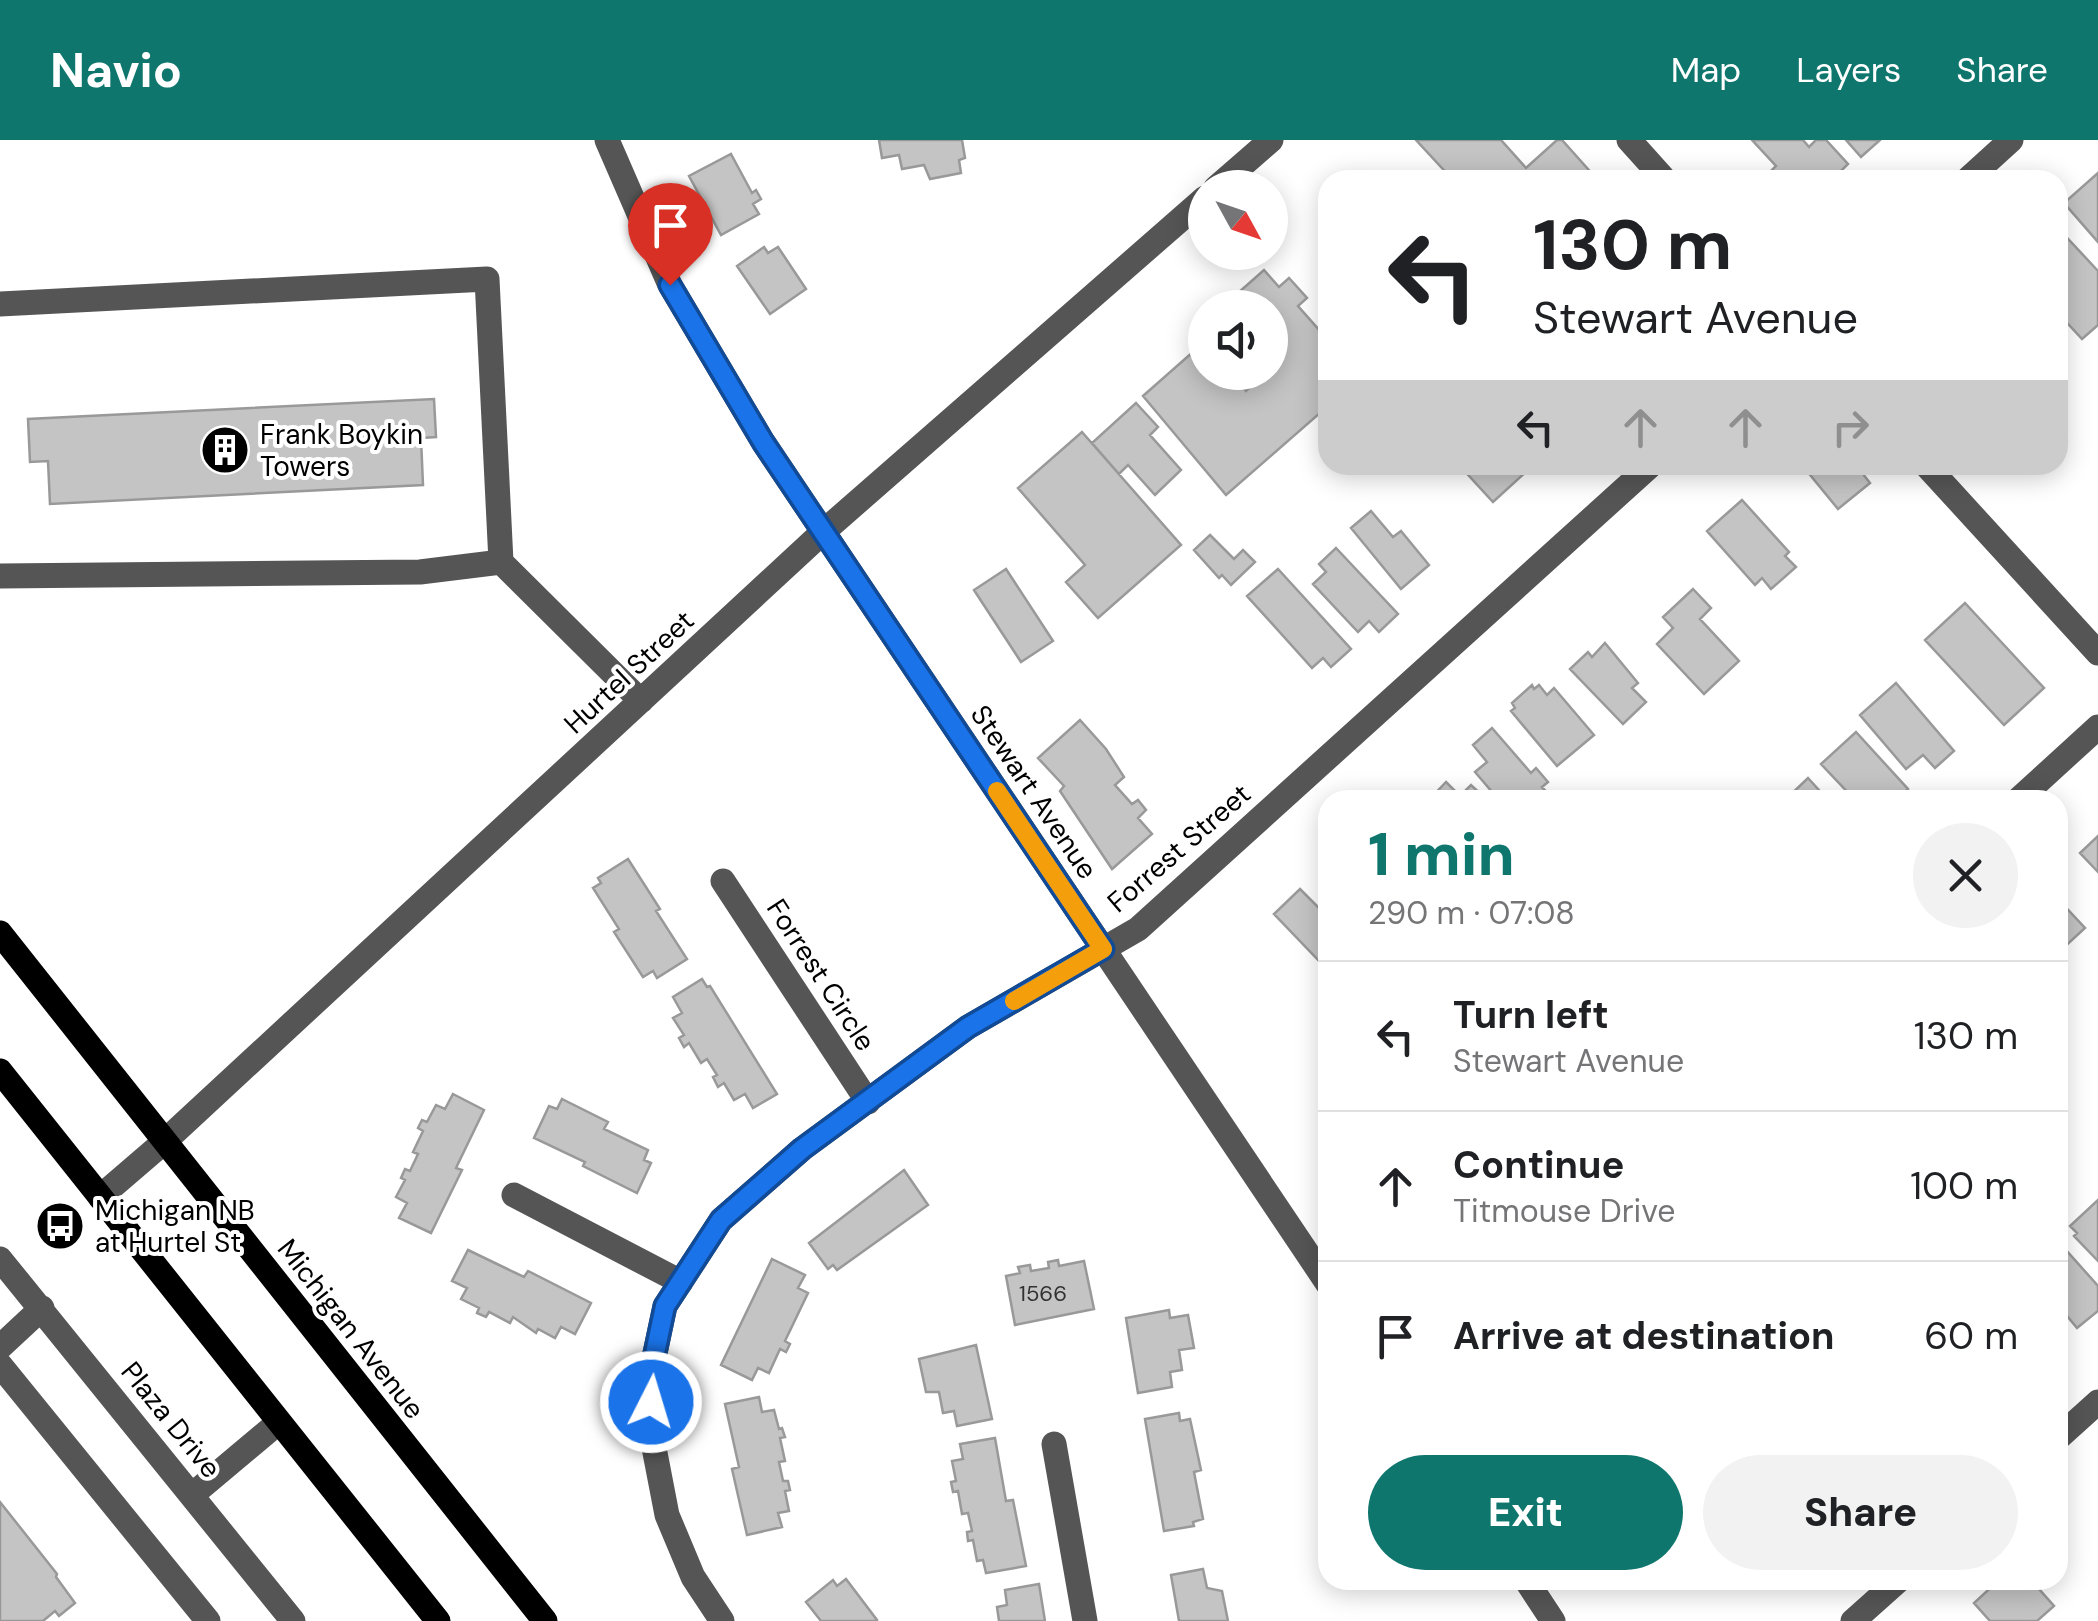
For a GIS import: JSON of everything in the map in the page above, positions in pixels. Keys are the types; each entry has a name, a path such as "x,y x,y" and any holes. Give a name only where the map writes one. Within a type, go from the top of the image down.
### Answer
{"main road":[{"name":"Michigan Avenue","path":"0,934 545,1621"},
{"path":"0,1071 438,1621"}],"street":[{"name":"Stewart Avenue","path":"607,140 670,285 763,442 1318,1269"},
{"path":"1237,170 1271,140"},
{"path":"1629,140 1657,170"},
{"path":"1977,170 2011,140"},
{"name":"Hurtel Street","path":"100,1197 824,532 1188,213"},
{"path":"0,304 487,279 501,562 641,701"},
{"name":"Forrest Street","path":"722,1621 693,1577 667,1515 650,1432 651,1372 665,1306 721,1220 802,1149 968,1027 1138,928 1639,475"},
{"path":"1935,475 2098,653"},
{"path":"0,576 420,572 501,562"},
{"path":"2029,790 2098,728"},
{"name":"Forrest Circle","path":"724,881 868,1102"},
{"path":"514,1196 681,1282"},
{"name":"Plaza Drive","path":"0,1259 293,1621"},
{"path":"0,1347 42,1308"},
{"path":"0,1365 208,1621"},
{"path":"2068,1429 2098,1402"},
{"path":"192,1495 279,1422"},
{"path":"1054,1444 1085,1621"},
{"path":"1533,1590 1554,1621"},
{"path":"1853,1621 1887,1590"}],"building":[{"path":"879,140 962,140 965,158 959,160 961,173 930,179 924,165 902,169 899,155 882,158"},
{"path":"1416,140 1501,140 1526,168 1557,140 1562,140 1589,170 1444,170"},
{"path":"1752,140 1803,140 1809,147 1816,140 1826,140 1848,164 1842,170 1772,170 1776,166"},
{"path":"1846,140 1880,140 1861,157"},
{"path":"731,154 752,193 756,190 761,199 753,204 759,214 721,235 689,176"},
{"path":"2098,173 2098,242 2068,208 2068,199"},
{"path":"2068,239 2098,271 2098,325 2082,339 2068,324"},
{"path":"764,247 768,253 778,247 806,289 770,314 737,266"},
{"path":"1264,270 1279,287 1289,278 1307,298 1298,306 1318,329 1318,415 1226,495 1143,396 1188,356 1188,390 1288,390 1288,290 1241,290"},
{"name":"Frank Boykin Towers","path":"434,399 436,437 421,438 423,485 50,504 48,461 30,462 28,419"},
{"path":"1136,403 1158,427 1150,435 1181,470 1155,495 1128,465 1119,474 1092,443"},
{"path":"1082,432 1181,545 1098,618 1066,582 1085,565 1018,488"},
{"path":"1468,475 1523,475 1493,502"},
{"path":"1810,475 1864,475 1870,483 1838,509"},
{"path":"1742,500 1789,552 1785,556 1796,567 1771,589 1762,578 1755,585 1707,531"},
{"path":"1371,511 1393,537 1401,531 1429,565 1401,589 1351,528"},
{"path":"1210,535 1234,559 1243,550 1255,562 1231,585 1222,575 1219,578 1194,550"},
{"path":"1336,548 1398,614 1379,632 1369,621 1358,632 1313,584 1326,572 1319,564"},
{"path":"1006,569 1053,641 1021,662 974,590"},
{"path":"1278,569 1351,649 1331,667 1323,658 1312,668 1247,596"},
{"path":"1693,589 1711,608 1700,619 1739,661 1704,694 1657,644 1673,628 1663,617"},
{"path":"1965,603 2044,688 2004,725 1925,640"},
{"path":"1605,643 1638,683 1632,688 1646,702 1623,724 1570,669 1588,652 1592,657"},
{"path":"1896,683 1954,751 1935,768 1923,755 1906,769 1860,715"},
{"path":"1532,685 1534,689 1539,685 1547,695 1554,688 1594,735 1557,766 1511,711 1515,708 1512,703"},
{"path":"1080,720 1124,777 1115,785 1132,804 1138,800 1146,810 1138,818 1152,834 1112,869 1060,791 1064,786 1038,758"},
{"path":"1492,728 1531,773 1536,768 1548,782 1542,787 1545,790 1490,790 1475,772 1487,762 1473,745"},
{"path":"1856,732 1908,789 1846,790 1821,764"},
{"path":"1808,778 1819,790 1795,790"},
{"path":"2098,836 2098,872 2080,853"},
{"path":"628,859 687,959 657,978 653,971 643,977 614,932 619,929 593,888 601,883 598,878"},
{"path":"1300,889 1318,907 1318,960 1274,914"},
{"path":"2068,910 2085,928 2068,944"},
{"path":"702,979 777,1094 753,1108 745,1094 734,1100 724,1083 718,1087 713,1077 717,1075 707,1059 701,1063 689,1043 684,1047 679,1038 684,1035 673,1018 682,1013 673,997"},
{"path":"453,1094 484,1110 456,1168 462,1170 431,1233 399,1218 407,1203 396,1197 405,1180 401,1178 405,1169 410,1171 418,1154 413,1152 423,1131 418,1128 422,1120 427,1122 436,1105 445,1109"},
{"path":"562,1099 608,1122 604,1129 648,1150 644,1160 651,1163 637,1193 534,1138 549,1106 557,1109"},
{"path":"904,1170 928,1205 837,1270 833,1265 828,1269 809,1243"},
{"path":"2098,1200 2098,1261 2074,1236 2077,1233 2070,1226"},
{"path":"468,1250 524,1277 528,1271 591,1303 575,1334 561,1327 555,1338 538,1329 536,1333 513,1317 510,1323 489,1312 486,1317 477,1313 479,1308 461,1299 467,1288 452,1281"},
{"path":"2068,1252 2098,1286 2098,1311 2077,1328 2068,1317"},
{"path":"772,1259 805,1275 798,1288 808,1293 785,1341 790,1344 786,1352 780,1349 769,1373 758,1368 752,1380 721,1365"},
{"path":"1058,1260 1059,1266 1084,1261 1094,1309 1015,1325 1006,1276 1020,1273 1018,1267 1030,1265 1031,1271 1049,1268 1048,1262"},
{"path":"1169,1310 1170,1318 1188,1315 1194,1348 1179,1350 1182,1370 1170,1372 1172,1387 1138,1393 1126,1318"},
{"path":"976,1345 992,1419 957,1426 954,1411 943,1413 939,1392 926,1392 919,1359"},
{"path":"759,1397 762,1412 774,1410 785,1437 780,1438 785,1461 779,1462 783,1481 788,1481 790,1490 785,1491 789,1511 778,1513 782,1527 747,1535 732,1469 739,1467 725,1404"},
{"path":"1179,1413 1180,1421 1190,1419 1201,1470 1194,1472 1203,1519 1193,1522 1194,1526 1164,1531 1145,1419"},
{"path":"995,1438 1006,1501 1013,1500 1026,1566 986,1573 983,1560 977,1561 973,1540 968,1541 967,1532 972,1531 968,1513 962,1514 958,1491 953,1492 951,1482 956,1481 952,1461 963,1459 960,1444"},
{"path":"0,1502 75,1603 59,1616 55,1611 43,1621 0,1621"},
{"path":"1203,1569 1207,1588 1222,1591 1228,1621 1179,1621 1171,1575"},
{"path":"846,1579 876,1621 821,1621 806,1602 833,1580 837,1586"},
{"path":"1039,1584 1045,1621 999,1621 997,1607 1007,1605 1005,1590"},
{"path":"1988,1590 2040,1590 2054,1606 2037,1621 1990,1621 1974,1603"}],"slow traffic":[{"path":"997,791 1103,949 1014,1001"}],"place":[{"name":"Frank Boykin Towers","path":"225,450"},
{"name":"Michigan NB at Hurtel St","path":"60,1226"}],"route":[{"path":"651,1402 651,1372 665,1306 721,1220 802,1149 968,1027 1103,949 763,442 670,285"}]}
